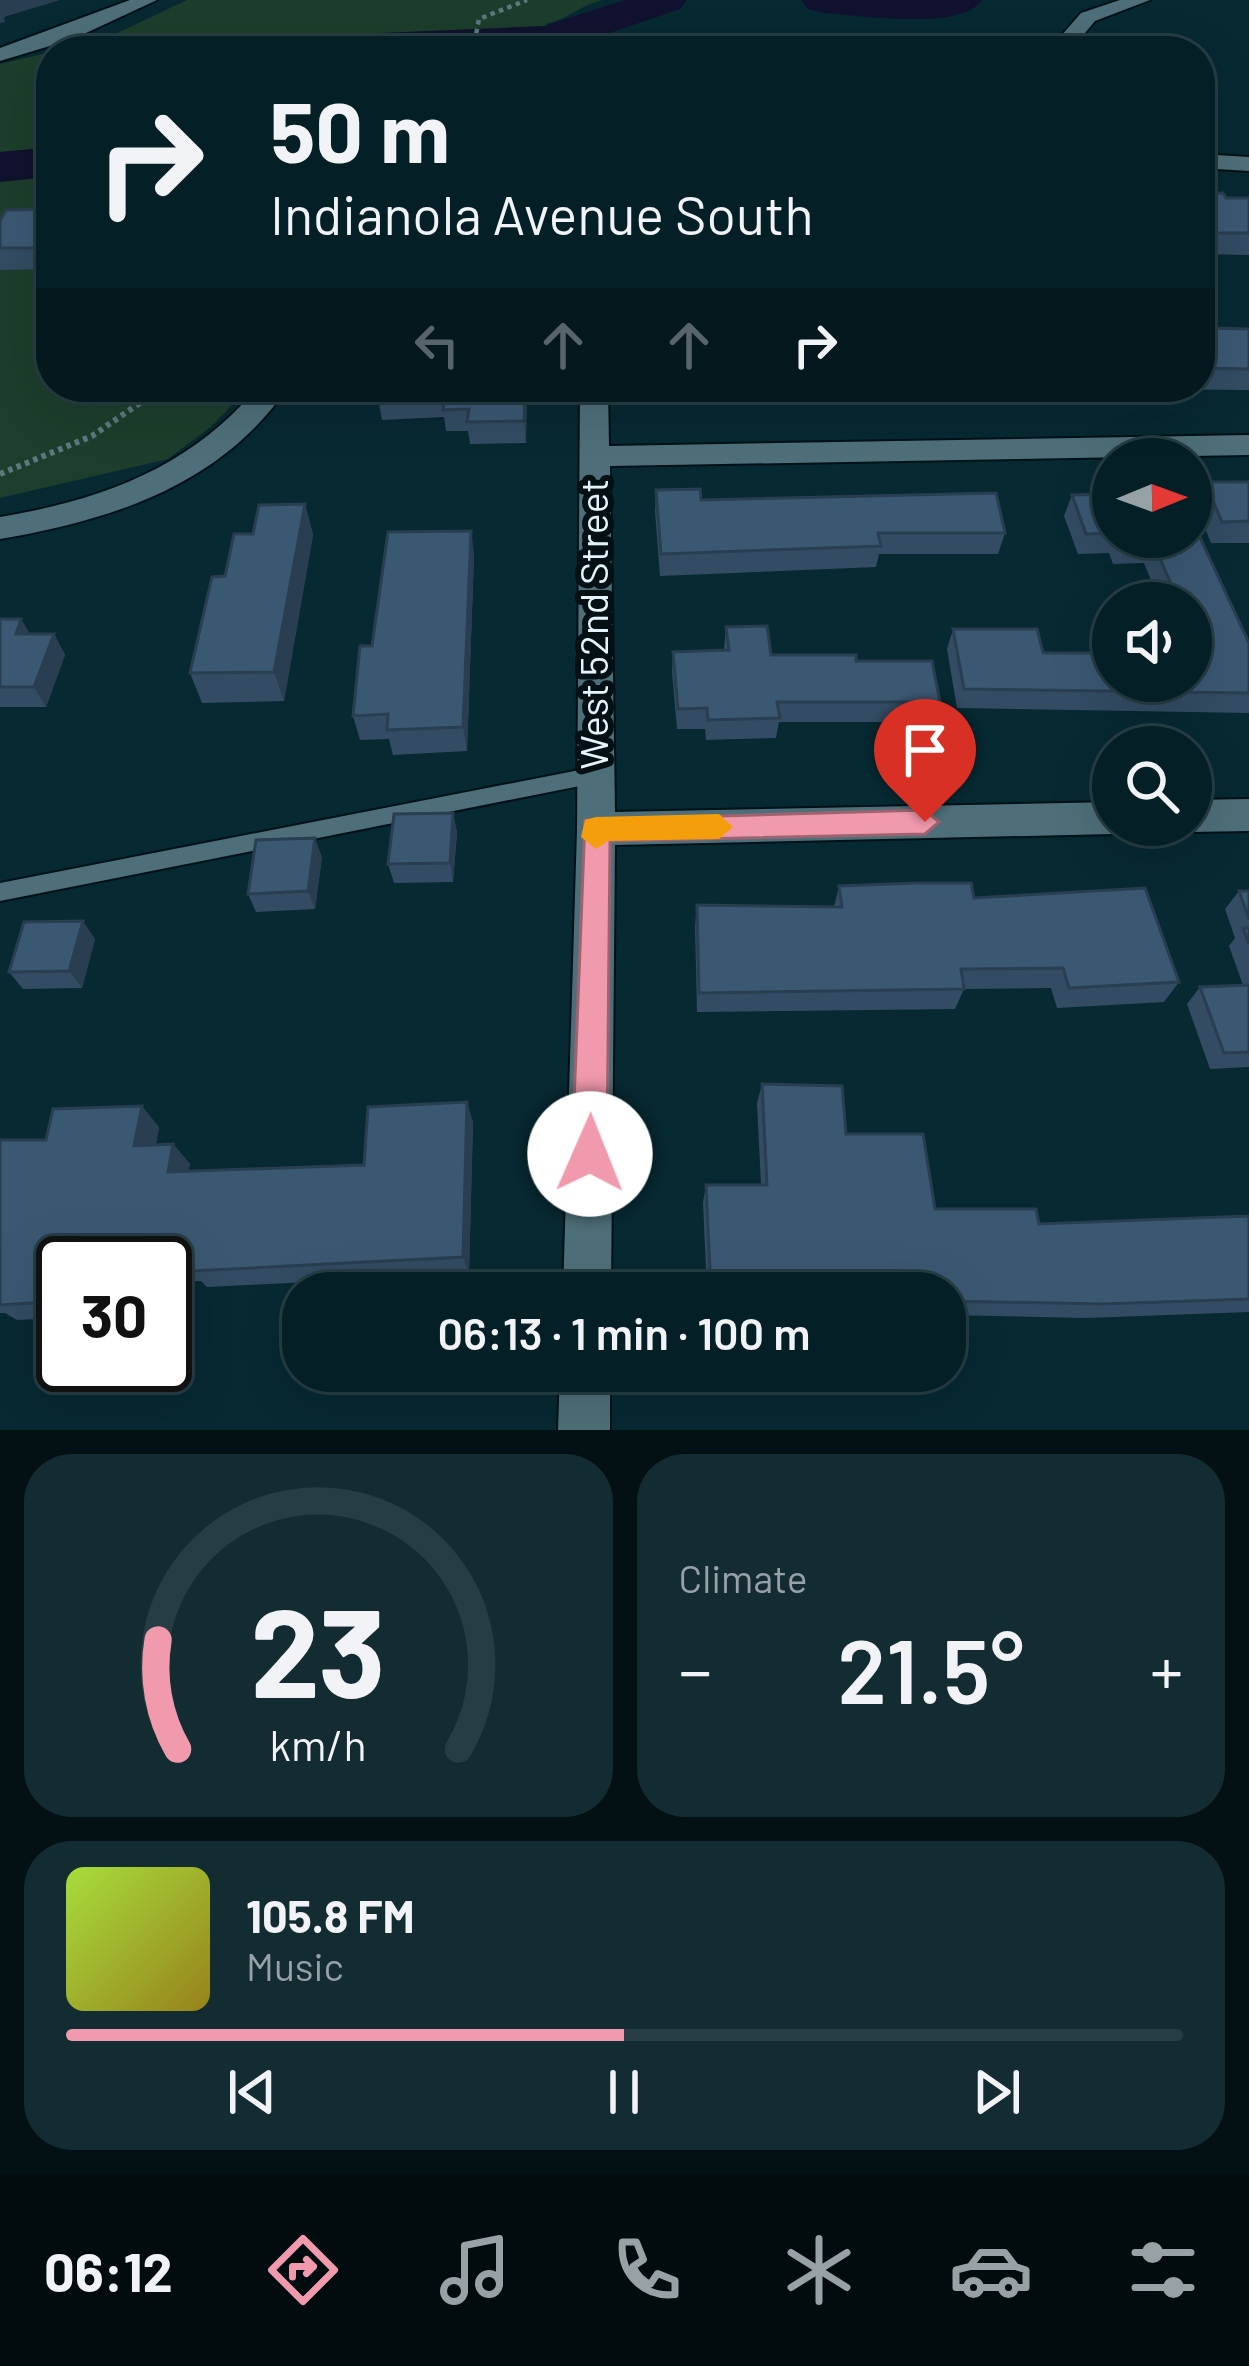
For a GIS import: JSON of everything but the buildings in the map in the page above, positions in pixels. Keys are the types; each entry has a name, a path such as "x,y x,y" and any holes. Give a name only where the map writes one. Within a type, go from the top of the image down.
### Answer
{"street":[{"path":"63,36 147,0"},
{"path":"1072,36 1088,17 1141,0"},
{"path":"0,55 36,44"},
{"path":"1215,161 1249,164"},
{"path":"0,528 76,517 162,484 204,460 264,402"},
{"name":"West 52nd Street","path":"586,1272 596,829 594,402"},
{"path":"594,456 1249,445"},
{"path":"1212,816 1249,815"},
{"path":"596,829 1092,818"},
{"path":"584,1430 585,1392"}],"lane":[{"path":"0,892 595,775"}],"path":[{"path":"475,36 476,25 489,12 527,0"},
{"path":"0,474 92,436 146,402"}],"green space":[{"path":"187,0 602,0 546,24 546,36 111,36"},
{"path":"36,56 36,402 235,402 168,459 0,498 0,64"}],"waterway":[{"path":"563,36 665,0"},
{"path":"823,0 946,6 960,0"},
{"path":"0,167 36,163"}],"slow traffic":[{"path":"596,837 596,829 719,827"}],"route":[{"path":"590,1154 596,829 925,822"}]}
